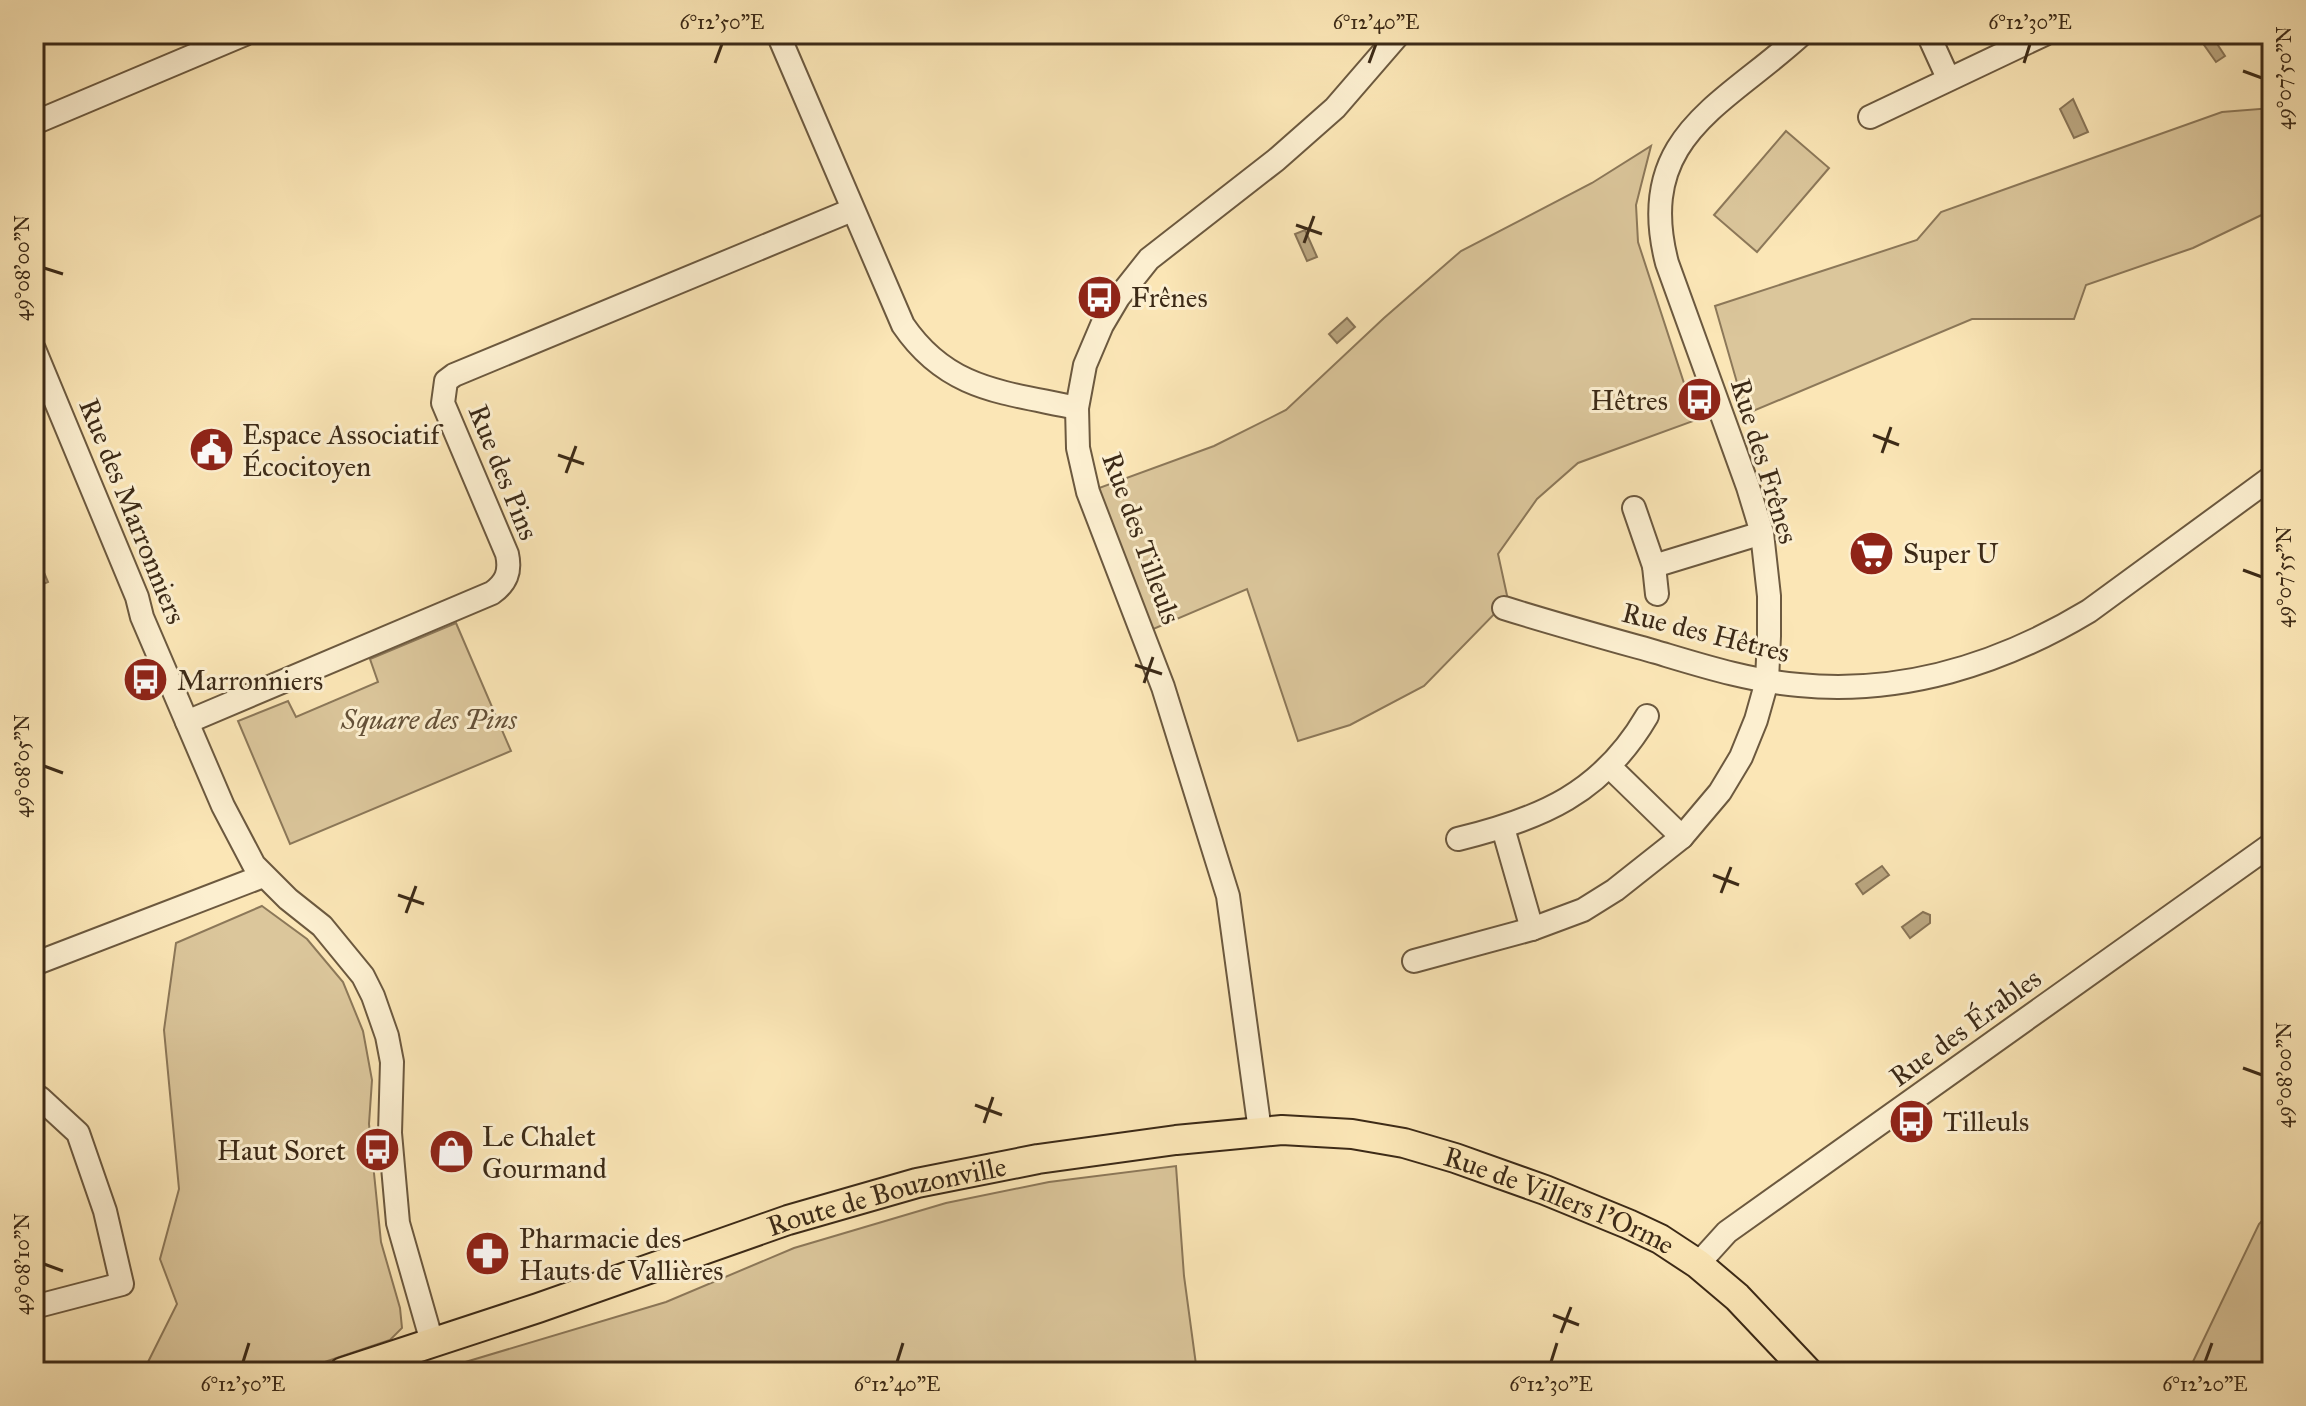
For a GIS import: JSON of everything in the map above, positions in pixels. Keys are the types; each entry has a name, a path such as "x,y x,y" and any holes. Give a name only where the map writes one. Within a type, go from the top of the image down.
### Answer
{"main road":[{"name":"Rue de Villers l'Orme","path":"1260,1131 1352,1134 1404,1143 1572,1200 1628,1224 1660,1239 1698,1264 1737,1297 1808,1372"},
{"name":"Route de Bouzonville","path":"343,1372 538,1308 788,1220 917,1183 1038,1159 1260,1131"}],"street":[{"path":"34,123 245,34"},
{"path":"778,34 903,325 918,347 935,363 985,388 1077,408"},
{"name":"Rue des Tilleuls","path":"1260,1131 1228,896 1163,687 1088,492 1078,448 1077,408 1085,365 1102,325 1149,259 1276,160 1335,108 1399,34"},
{"path":"1928,34 1948,78"},
{"path":"1870,117 2045,34"},
{"name":"Rue des Frênes","path":"1414,961 1532,929 1583,910 1615,890 1682,837 1720,792 1741,757 1767,681 1769,596 1762,533 1667,263 1659,234 1662,192 1681,142 1712,106 1803,35"},
{"name":"Rue des Pins","path":"187,722 492,593 502,586 509,565 507,554 443,403 446,381 454,375 852,210"},
{"name":"Rue des Marronniers","path":"34,349 236,834 263,876 322,926 358,969 373,996 392,1062 390,1133 398,1223 432,1342"},
{"name":"Rue des Hêtres","path":"1504,608 1744,677 1836,687 1904,682 1956,672 2057,630 2089,611 2272,477"},
{"path":"1634,508 1654,566 1657,594"},
{"path":"1654,566 1762,533"},
{"path":"1458,839 1503,828 1556,806 1610,767 1632,741 1647,716"},
{"path":"1610,767 1682,837"},
{"path":"1503,828 1532,929"},
{"name":"Rue des Érables","path":"1698,1264 1727,1232 2272,844"},
{"path":"34,964 263,876"},
{"path":"34,1307 122,1284 116,1251 78,1133 36,1093"}],"green space":[{"path":"2272,108 2272,210 2193,248 2086,285 2074,319 1972,319 1746,414 1715,306 1917,240 1941,212 2222,112"},
{"path":"1786,131 1829,168 1757,252 1714,215"},
{"path":"1651,146 1636,205 1638,242 1696,420 1578,463 1537,499 1498,554 1508,600 1424,686 1350,725 1298,741 1247,589 1144,633 1088,492 1214,446 1286,410 1461,251 1592,183"},
{"path":"34,549 48,582 34,588"},
{"name":"Square des Pins","path":"456,623 511,751 290,844 238,721 288,701 296,717 378,682 370,659"},
{"path":"262,906 307,939 343,982 363,1031 372,1080 369,1124 381,1242 400,1308 402,1328 390,1340 295,1372 143,1372 177,1304 160,1259 179,1189 164,1030 176,943"},
{"path":"1176,1166 1184,1276 1197,1372 432,1372 666,1302 794,1248 946,1203 1049,1182"},
{"path":"2272,1211 2272,1372 2188,1372 2259,1224"}],"shaded area":[{"path":"2212,36 2225,56 2216,62 2202,42"},
{"path":"2073,99 2088,132 2074,138 2060,109"},
{"path":"1305,230 1317,257 1307,261 1295,234"},
{"path":"1347,318 1355,327 1337,343 1329,334"},
{"path":"1882,866 1889,875 1863,894 1856,884"},
{"path":"1923,912 1930,915 1930,923 1910,938 1902,927"}],"place":[{"name":"Frênes","path":"1100,297"},
{"name":"Hêtres","path":"1699,400"},
{"name":"Espace Associatif Écocitoyen","path":"211,450"},
{"name":"Super U","path":"1872,553"},
{"name":"Marronniers","path":"146,680"},
{"name":"Tilleuls","path":"1912,1121"},
{"name":"Haut Soret","path":"377,1150"},
{"name":"Le Chalet Gourmand","path":"451,1152"},
{"name":"Pharmacie des Hauts de Vallières","path":"488,1254"}]}
